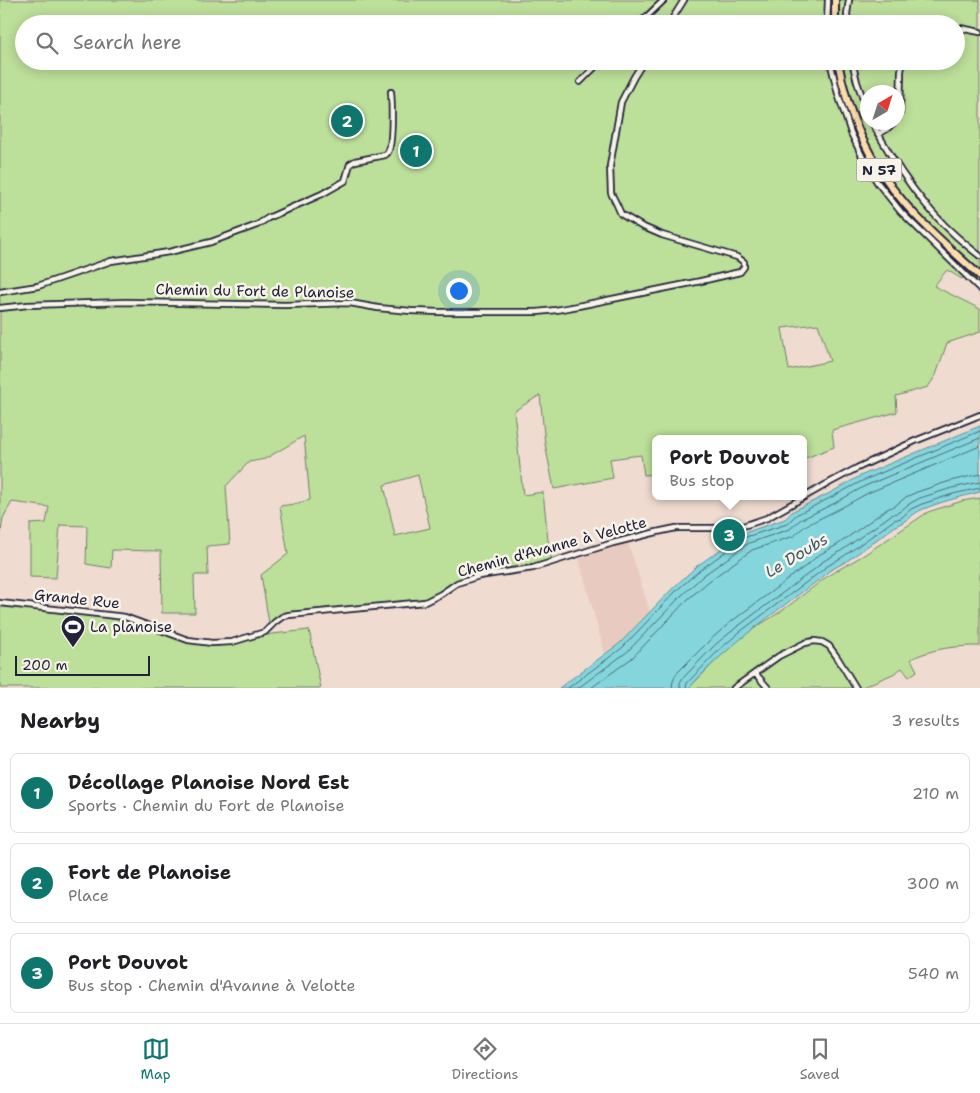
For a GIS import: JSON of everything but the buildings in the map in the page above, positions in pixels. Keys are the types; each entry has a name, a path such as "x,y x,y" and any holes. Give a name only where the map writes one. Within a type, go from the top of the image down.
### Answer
{"main road":[{"path":"835,0 835,15"},
{"name":"N 57","path":"840,70 844,89 863,143 881,172 913,213 980,276"}],"street":[{"path":"649,15 664,0"},
{"path":"674,15 684,0"},
{"path":"827,15 828,0"},
{"path":"847,15 849,0"},
{"path":"965,29 980,32"},
{"path":"580,82 592,70"},
{"name":"Chemin du Fort de Planoise","path":"0,308 28,305 126,302 276,305 350,303 411,311 537,312 556,310 740,272 744,267 744,262 737,257 662,235 641,226 621,214 612,193 610,166 621,102 638,70"},
{"path":"832,70 851,133 877,182 901,212 980,289"},
{"path":"854,70 860,90"},
{"path":"901,70 901,85"},
{"path":"0,292 38,286 111,261 169,252 211,242 257,225 268,218 322,194 345,181 350,164 355,161 385,155 388,152 392,112 391,92"},
{"path":"876,130 902,173 916,191 947,228 980,256"},
{"path":"878,134 885,130"},
{"name":"Chemin d'Avanne à Velotte","path":"807,495 857,468 980,414"},
{"name":"Chemin d'Avanne à Velotte","path":"265,632 282,617 289,615 425,602 457,583 479,576 532,568 613,543 657,532 676,528 737,528 767,518 799,500"},
{"name":"Grande Rue","path":"0,604 125,617 188,640 212,643 232,642 265,632"},
{"path":"734,688 779,656 805,643 814,641 822,642 829,646 856,688"},
{"path":"755,673 768,688"}],"shaded area":[{"path":"628,542 650,612 619,644 605,654 579,559"}],"green space":[{"path":"0,0 826,0 825,15 15,15 15,70 832,70 853,142 863,163 881,192 909,224 964,276 962,279 947,270 934,286 980,309 980,332 947,343 936,375 928,387 896,396 897,412 832,430 834,447 807,457 807,435 652,435 652,474 644,475 641,455 610,459 613,478 554,489 545,444 540,395 514,411 523,495 543,492 549,550 552,559 525,566 487,569 458,579 440,592 425,599 283,612 269,623 261,575 288,554 280,506 310,500 304,436 265,459 249,462 226,486 230,544 207,546 208,575 194,575 195,613 162,613 161,551 112,550 111,568 86,564 87,526 60,525 56,578 30,577 30,524 46,523 49,507 12,502 3,518 0,539","holes":["818,324 830,361 789,370 782,328","418,475 430,528 395,536 384,485"]},
{"path":"838,0 847,0 846,15 838,15"},
{"path":"851,0 980,0 980,253 947,225 907,177 878,130 905,130 905,85 860,85 857,70 965,70 965,15 849,15"},
{"path":"834,70 837,70 844,101 858,138 889,190 930,235 980,280 980,286 888,196 878,182 855,139"},
{"path":"843,70 853,70 860,96 860,127"},
{"path":"861,130 874,130 894,165 913,192 945,229 980,259 980,272 918,214 897,190"},
{"path":"980,498 980,646 953,647 928,652 911,659 917,671 909,677 902,668 893,674 860,688 689,688 724,652 744,635 783,610 829,575 864,555 928,512 962,501"},
{"name":"La planoise","path":"0,606 124,619 190,642 219,646 272,634 309,630 321,688 0,688"}],"water":[{"name":"Le Doubs","path":"980,426 980,492 928,507 897,525 847,561 829,571 736,642 689,688 559,688 619,644 697,566 744,533 785,519 793,511 860,476"}],"place":[{"name":"Fort de Planoise","path":"347,121"},
{"name":"Décollage Planoise Nord Est","path":"416,151"},
{"name":"Port Douvot","path":"729,535"},
{"name":"La planoise","path":"73,648"}]}
